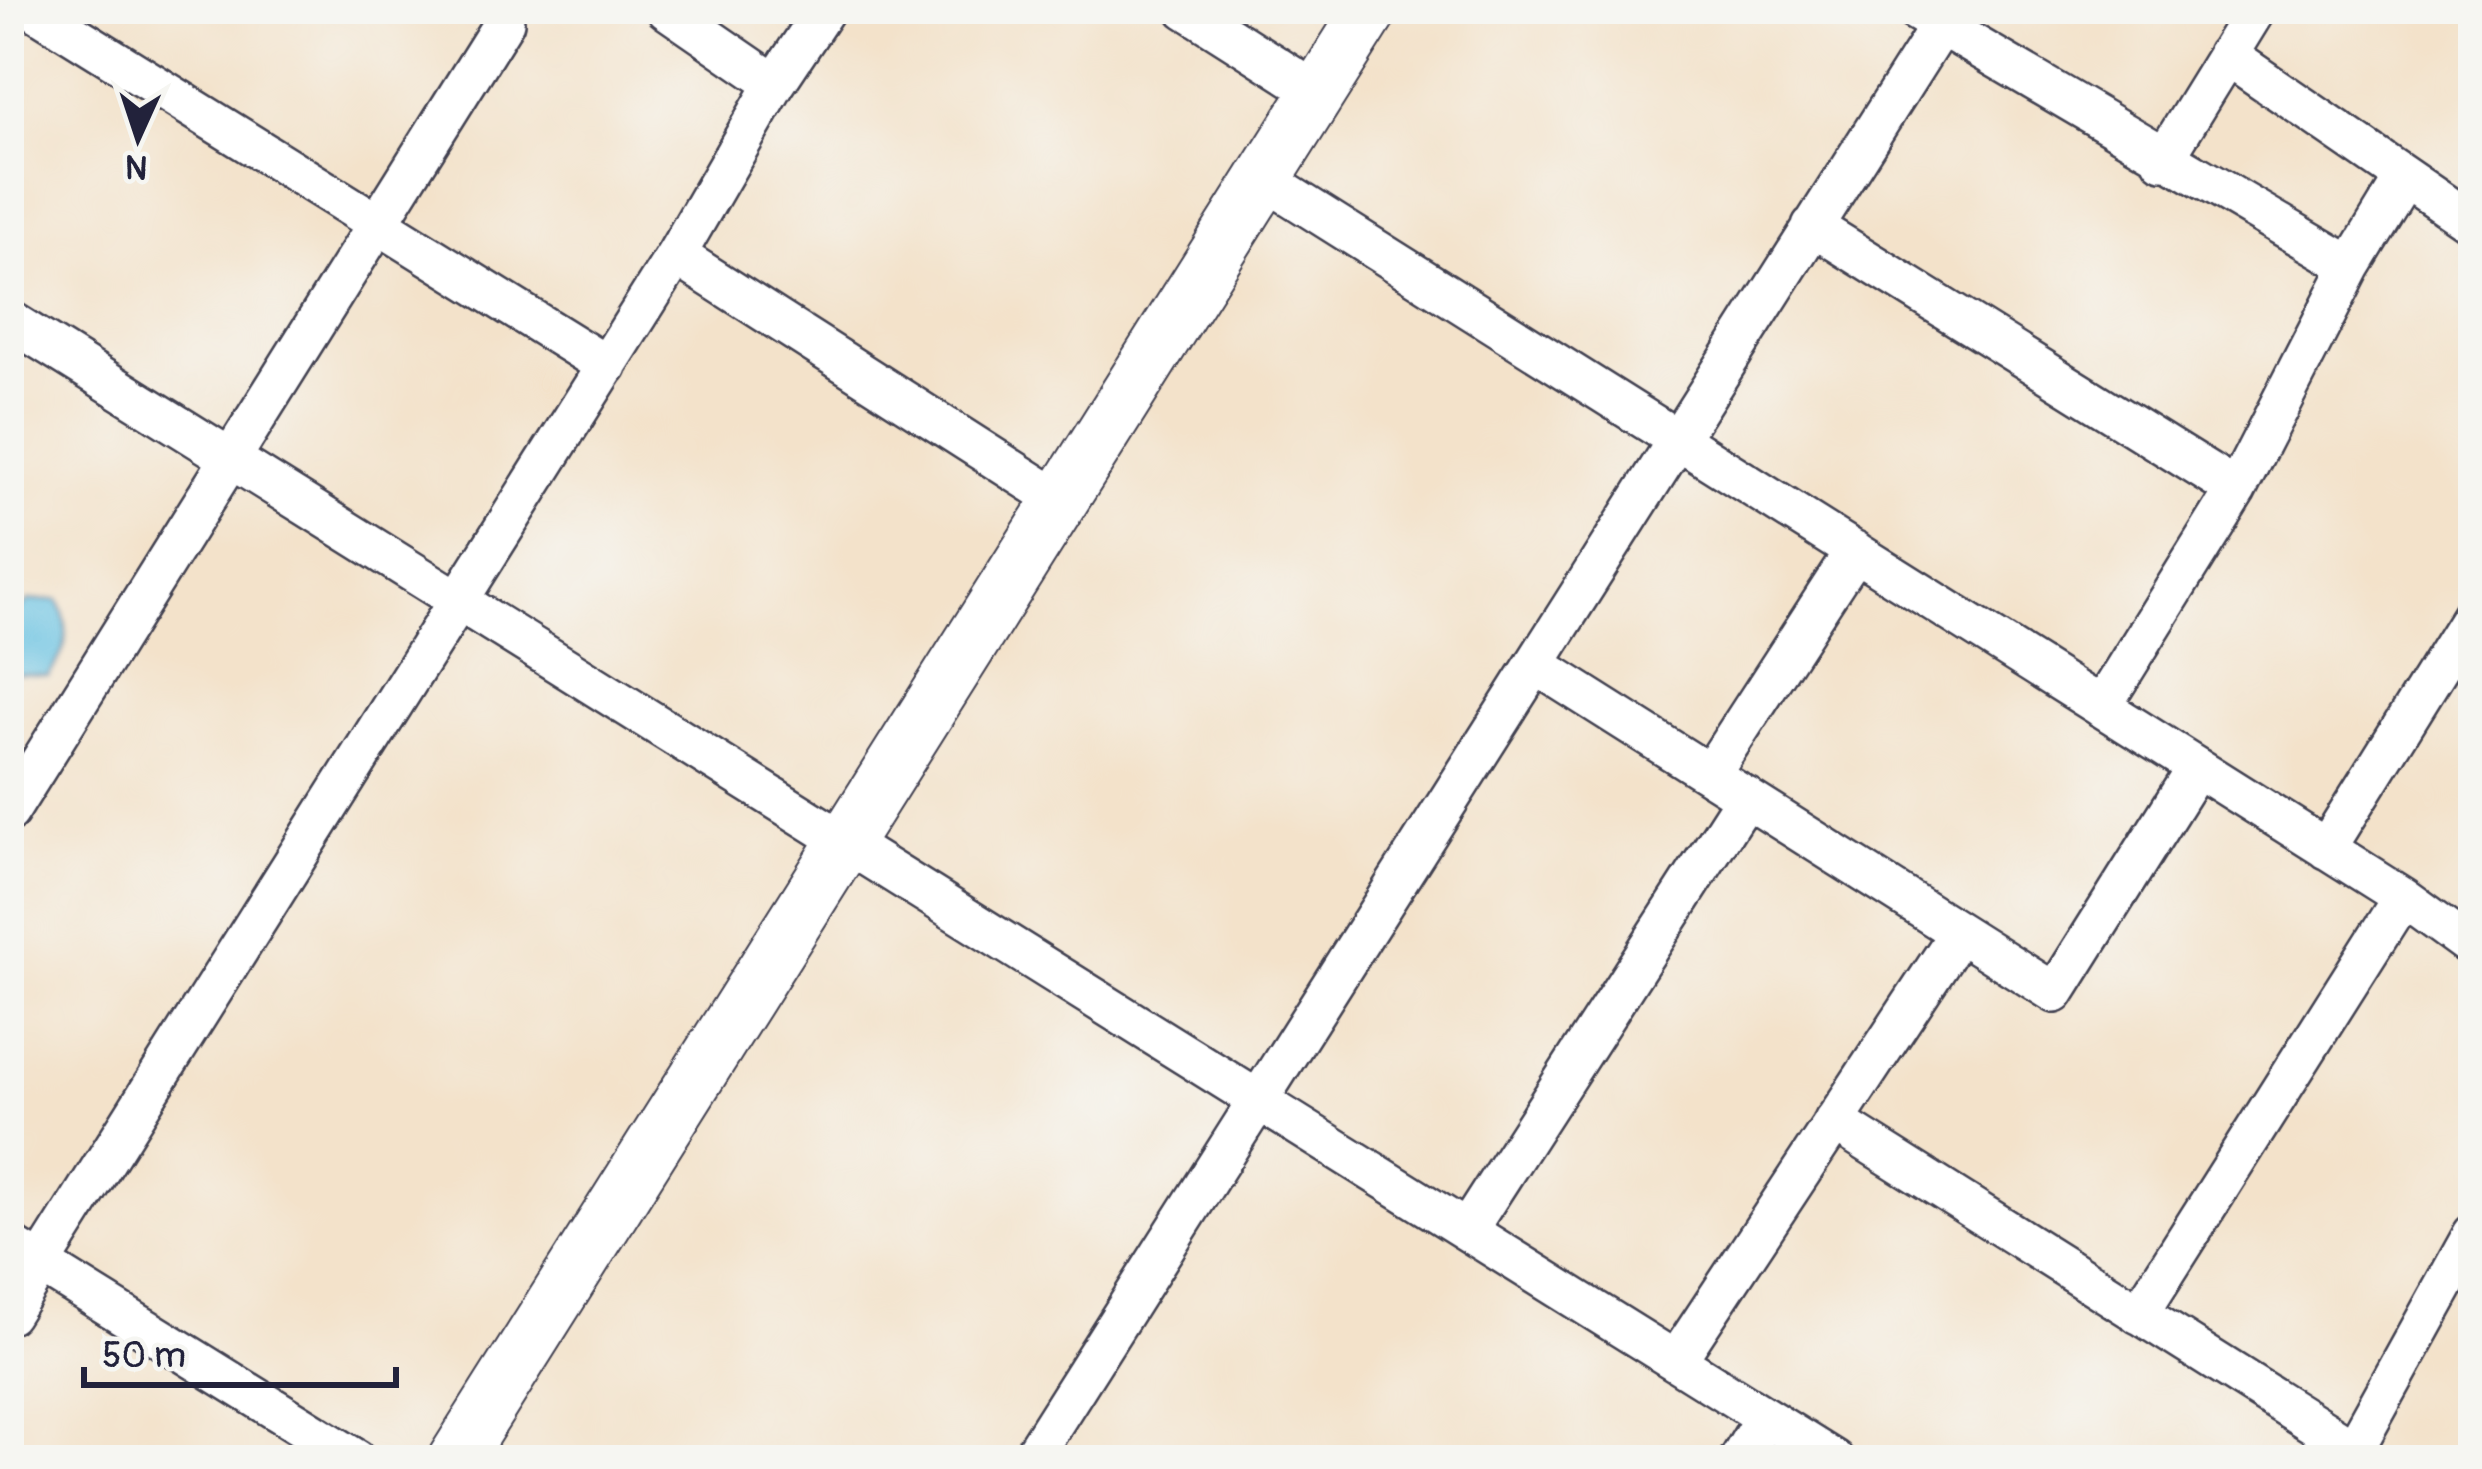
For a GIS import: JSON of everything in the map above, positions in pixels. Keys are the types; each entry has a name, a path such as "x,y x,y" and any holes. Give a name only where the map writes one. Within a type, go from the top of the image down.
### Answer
{"street":[{"path":"33,9 607,366"},
{"path":"666,9 775,84"},
{"path":"9,1314 25,1254 458,601 825,9"},
{"path":"1186,9 1318,93"},
{"path":"455,1460 1371,9"},
{"path":"2163,160 2256,9"},
{"path":"9,812 378,224 500,14"},
{"path":"1030,1460 1812,226 1935,15 2163,160 2351,266"},
{"path":"2228,56 2473,224"},
{"path":"1264,179 2403,897 2473,948"},
{"path":"2101,707 2236,490 2351,266 2404,179"},
{"path":"1812,226 2236,490"},
{"path":"676,255 1060,501"},
{"path":"9,320 1834,1460"},
{"path":"1710,774 1855,551"},
{"path":"2326,849 2473,613"},
{"path":"1535,664 2055,993 2197,767"},
{"path":"1467,1230 1745,797"},
{"path":"2139,1314 2403,897"},
{"path":"1676,1361 1959,932"},
{"path":"1834,1121 2351,1455 2461,1283 2473,1234"},
{"path":"25,1254 357,1460"},
{"path":"1739,1460 1766,1417"}],"water":[{"path":"58,600 66,630 55,666 48,676 9,673 9,619 29,601"}]}
